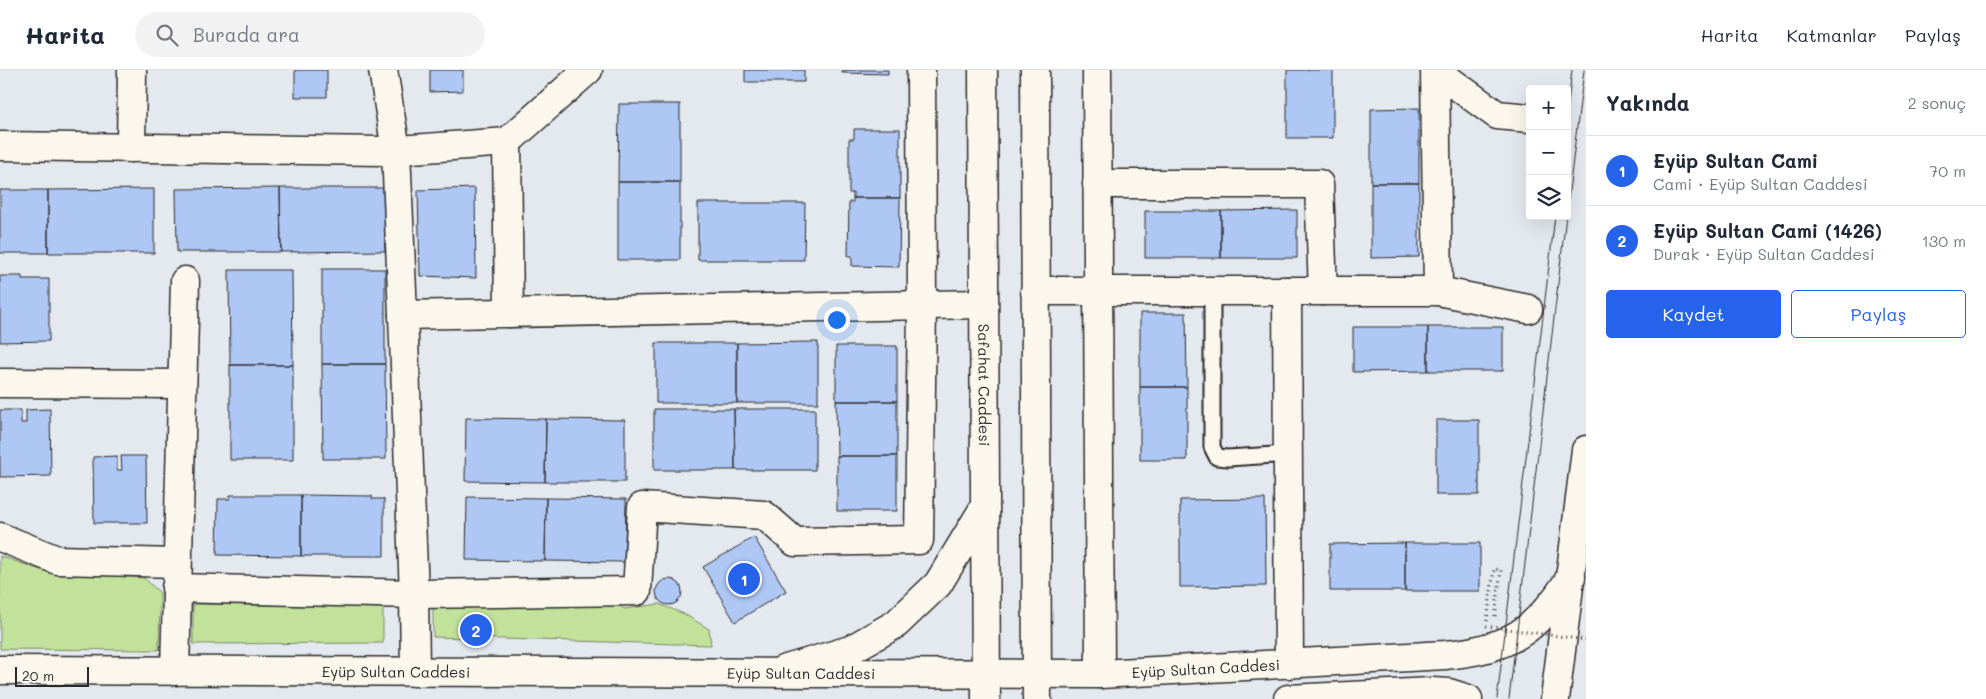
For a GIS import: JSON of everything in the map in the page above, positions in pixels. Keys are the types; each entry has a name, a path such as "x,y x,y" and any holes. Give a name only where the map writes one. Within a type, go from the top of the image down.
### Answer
{"main road":[{"path":"131,148 132,70"},
{"path":"383,70 396,150 414,594 414,672"},
{"path":"0,146 396,150 507,142 588,70"},
{"path":"0,536 57,560 176,575 414,594 637,590 642,507 764,515 795,542 920,540 922,306 921,70"},
{"name":"Safahat Caddesi","path":"983,70 986,686"},
{"path":"1035,70 1037,687"},
{"path":"1097,70 1100,674"},
{"path":"1435,70 1497,115 1526,118"},
{"path":"1435,70 1438,291"},
{"path":"507,142 509,314"},
{"path":"1097,184 1319,184 1323,291"},
{"path":"174,671 185,281"},
{"path":"1035,291 1438,291 1528,308"},
{"path":"1287,291 1289,664"},
{"path":"403,315 983,304"},
{"path":"0,383 182,384"},
{"path":"1555,699 1586,450"},
{"path":"772,674 850,650 896,624 938,584 984,508"},
{"name":"Eyüp Sultan Caddesi","path":"0,670 772,674 986,686 1037,687 1100,674 1459,654 1497,645 1516,637 1540,619 1571,577"},
{"path":"1288,699 1432,692 1449,693 1468,699"}],"lane":[{"path":"1212,291 1212,448 1217,456 1228,458 1289,454"}],"path":[{"path":"1488,611 1494,569 1501,570 1494,627"},
{"path":"1486,626 1586,640"}],"green space":[{"path":"0,556 41,570 144,578 160,593 159,650 0,649"},
{"path":"436,602 614,602 624,609 659,604 684,614 709,629 711,645 433,637 433,609"},
{"path":"193,604 383,607 383,643 193,644"}],"building":[{"path":"295,70 327,70 327,97 295,97"},
{"path":"430,70 463,70 463,91 430,92"},
{"path":"745,70 804,70 804,82 745,82"},
{"path":"842,70 888,70 888,74 842,73"},
{"path":"1287,70 1333,70 1333,138 1287,138"},
{"path":"619,104 680,104 680,182 618,182"},
{"path":"1419,108 1419,183 1371,183 1371,109"},
{"path":"854,129 900,129 900,198 853,198 853,193 849,193 849,139 854,139"},
{"path":"618,182 680,182 680,260 618,260"},
{"path":"1371,183 1419,183 1419,257 1371,258"},
{"path":"280,188 384,188 385,251 281,252"},
{"path":"280,188 281,252 177,252 176,189"},
{"path":"475,188 476,278 420,276 418,190"},
{"path":"154,189 154,253 48,253 48,190"},
{"path":"0,190 48,190 48,253 0,253"},
{"path":"853,198 900,198 899,267 852,266 852,256 848,256 849,202 853,202"},
{"path":"698,203 805,203 804,260 698,260"},
{"path":"1297,210 1297,258 1221,258 1221,211"},
{"path":"1145,211 1221,211 1221,258 1145,258"},
{"path":"322,269 385,269 385,364 322,364"},
{"path":"229,270 292,270 293,365 230,365"},
{"path":"0,276 22,276 22,279 49,279 49,341 0,342"},
{"path":"1140,313 1186,313 1187,387 1140,387"},
{"path":"1353,327 1428,327 1428,371 1353,372"},
{"path":"1428,327 1503,327 1503,371 1428,371"},
{"path":"818,342 818,403 737,403 737,343"},
{"path":"656,343 737,343 737,403 656,403"},
{"path":"836,346 897,346 897,401 836,401"},
{"path":"322,364 385,364 386,459 323,459"},
{"path":"230,365 293,365 293,460 230,460"},
{"path":"1140,387 1187,387 1187,460 1140,460"},
{"path":"836,401 897,401 897,456 837,456"},
{"path":"50,409 51,476 0,477 0,410 21,410 21,423 26,423 26,410"},
{"path":"654,409 734,409 735,470 654,470"},
{"path":"734,409 815,409 815,470 735,470"},
{"path":"466,418 546,419 545,482 465,481"},
{"path":"546,419 625,420 625,482 545,482"},
{"path":"1436,420 1479,420 1479,495 1436,495"},
{"path":"117,456 117,470 122,470 121,456 146,456 147,523 94,523 93,457"},
{"path":"837,456 897,456 897,511 837,511"},
{"path":"230,495 301,495 301,556 217,555 218,499 230,499"},
{"path":"301,495 372,496 372,499 384,499 384,556 301,556"},
{"path":"467,497 546,498 545,561 466,560"},
{"path":"546,498 626,499 625,562 545,561"},
{"path":"1265,499 1266,586 1180,587 1180,500"},
{"path":"754,537 786,591 735,622 703,567"},
{"path":"1405,543 1480,543 1480,591 1405,591"},
{"path":"1405,543 1405,591 1330,591 1330,544"},
{"path":"669,579 678,583 682,592 678,601 669,605 660,601 656,592 660,583"}],"tram line":[{"path":"1570,85 1572,70"},
{"path":"1571,176 1584,70"},
{"path":"1497,699 1555,220"},
{"path":"1509,699 1566,220"}],"place":[{"name":"Eyüp Sultan Cami","path":"744,579"},
{"name":"Eyüp Sultan Cami (1426)","path":"476,630"}]}
